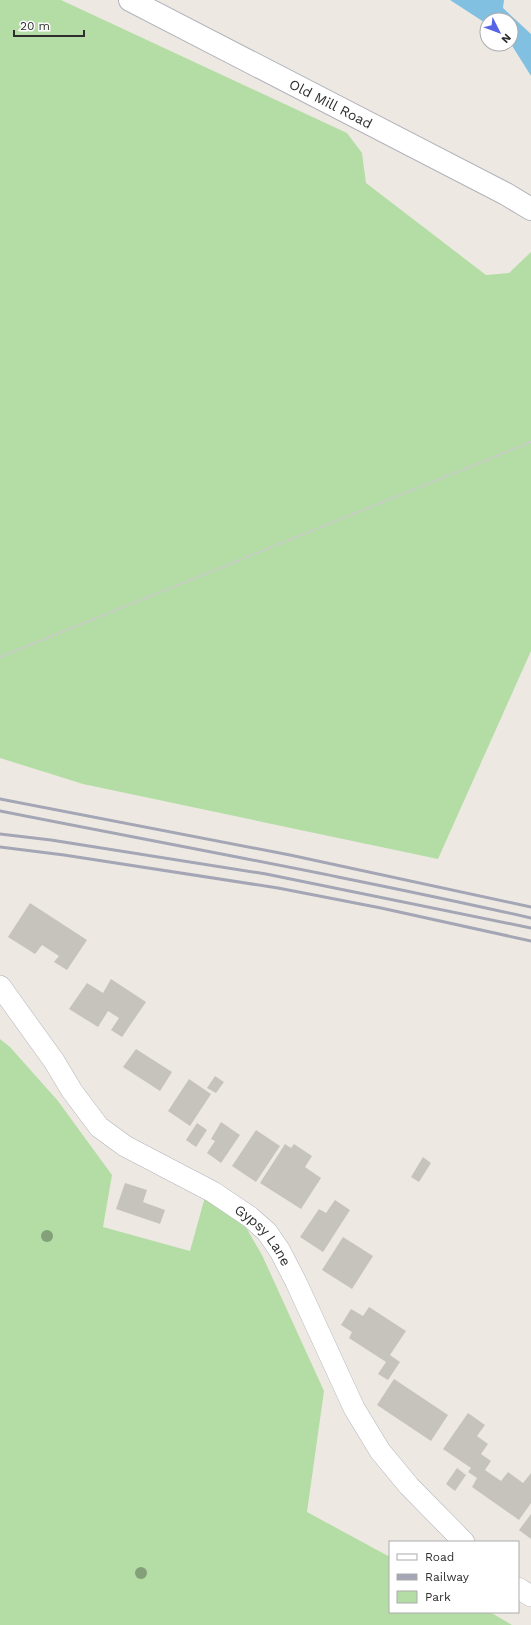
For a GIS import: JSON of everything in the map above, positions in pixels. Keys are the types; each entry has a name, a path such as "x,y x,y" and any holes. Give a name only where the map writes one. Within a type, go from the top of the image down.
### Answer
{"street":[{"name":"Old Mill Road","path":"130,0 499,190 531,209"},
{"name":"Gypsy Lane","path":"0,986 54,1061 72,1091 99,1127 124,1146 213,1192 250,1217 267,1232 280,1251 296,1282 354,1408 380,1452 408,1486 463,1541"},
{"path":"519,1589 531,1596"}],"path":[{"path":"0,657 531,442"}],"green space":[{"path":"0,0 61,0 347,133 362,153 366,183 486,275 509,273 531,252 531,651 438,859 83,784 0,758"},
{"path":"0,1039 10,1047 58,1101 112,1175 103,1227 190,1251 205,1197 244,1224 262,1255 324,1391 307,1512 389,1556 389,1613 492,1613 512,1625 0,1625"}],"water":[{"path":"450,0 504,0 503,8 507,12 479,12 479,19"},
{"path":"519,23 531,34 531,76 516,52 519,52"}],"building":[{"path":"30,903 87,940 67,970 54,962 59,956 42,945 35,954 8,937"},
{"path":"111,979 146,1002 122,1037 111,1030 119,1018 108,1011 98,1027 69,1009 87,983 103,993"},
{"path":"136,1049 172,1072 160,1091 123,1067"},
{"path":"215,1076 224,1082 216,1093 207,1088"},
{"path":"189,1079 211,1094 190,1126 168,1111"},
{"path":"221,1122 240,1135 221,1163 207,1153 215,1141 211,1139"},
{"path":"197,1123 207,1130 196,1147 186,1140"},
{"path":"256,1130 280,1146 256,1182 232,1166"},
{"path":"285,1144 291,1148 294,1144 312,1156 305,1167 321,1178 301,1209 260,1183"},
{"path":"423,1157 431,1163 419,1182 411,1177"},
{"path":"125,1183 147,1190 143,1202 165,1210 160,1224 116,1209"},
{"path":"335,1200 350,1210 323,1252 300,1237 319,1209 326,1213"},
{"path":"343,1237 373,1256 352,1289 322,1270"},
{"path":"369,1307 406,1331 390,1355 400,1362 388,1380 378,1374 386,1362 349,1338 352,1332 341,1325 351,1309 363,1316"},
{"path":"394,1379 448,1415 431,1441 377,1405"},
{"path":"468,1413 485,1425 477,1436 488,1444 481,1454 491,1461 485,1470 501,1481 508,1472 523,1483 531,1473 531,1503 519,1520 472,1487 477,1478 468,1472 471,1468 443,1449"},
{"path":"457,1468 466,1475 455,1491 446,1484"},
{"path":"531,1514 531,1539 519,1530"}],"railway":[{"path":"0,799 290,855 531,907"},
{"path":"0,811 332,876 531,918"},
{"path":"0,834 51,840 266,874 531,928"},
{"path":"0,847 64,855 278,888 381,908 531,941"}]}
